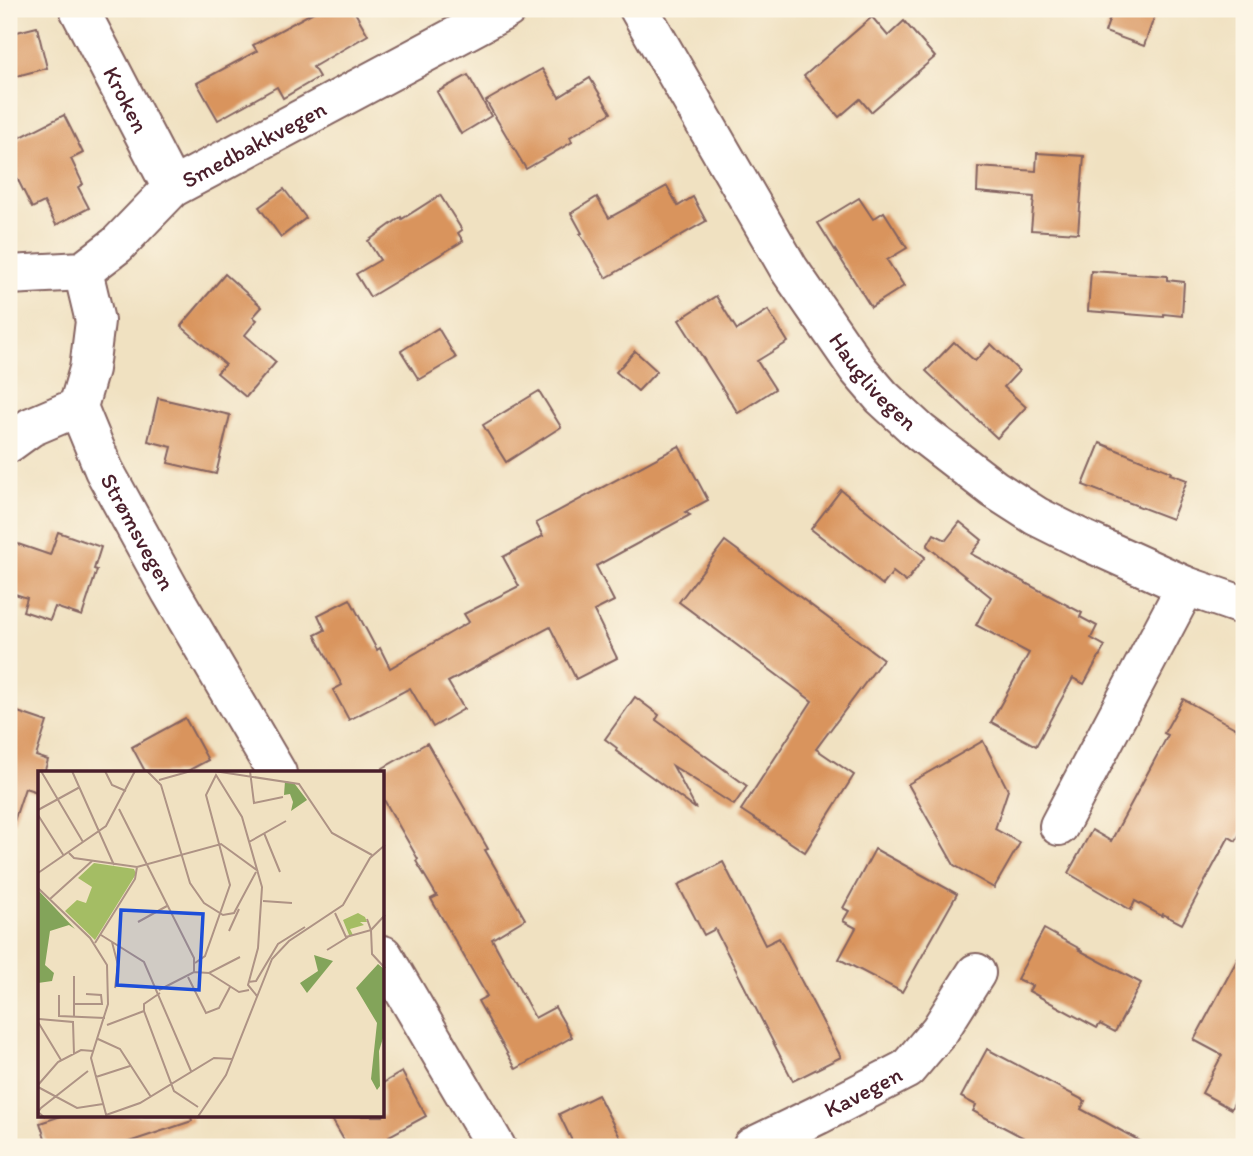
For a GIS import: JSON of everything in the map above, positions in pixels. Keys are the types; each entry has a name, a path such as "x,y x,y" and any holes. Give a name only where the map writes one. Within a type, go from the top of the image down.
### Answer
{"street":[{"name":"Kroken","path":"79,9 172,188"},
{"name":"Smedbakkvegen","path":"83,271 117,245 172,188 507,9"},
{"name":"Hauglivegen","path":"639,9 789,269 858,369 882,397 920,432 994,489 1025,509 1084,540 1186,586 1244,606"},
{"path":"9,275 83,271 94,321 89,369 78,407 31,427 9,443"},
{"name":"Strømsvegen","path":"78,407 104,470 171,592 276,771"},
{"path":"1059,827 1186,586"},
{"path":"385,958 496,1147"},
{"name":"Kavegen","path":"752,1147 907,1069 940,1030 976,973"}],"building":[{"path":"319,9 353,9 368,35 313,67 319,77 283,98 277,87 218,120 197,83 257,51 253,45"},
{"path":"1113,9 1157,9 1144,46 1105,32"},
{"path":"872,17 888,36 904,21 935,57 871,112 860,99 839,117 804,76"},
{"path":"37,27 47,68 9,78 9,34"},
{"path":"542,69 559,97 590,78 611,113 570,137 572,142 526,169 486,101"},
{"path":"468,75 491,116 461,134 437,92"},
{"path":"64,115 83,153 71,159 83,184 78,187 89,208 56,225 44,202 32,208 9,162 9,143"},
{"path":"1037,153 1084,156 1078,233 1031,230 1034,197 977,192 978,167 1036,171"},
{"path":"667,186 678,206 693,197 706,221 606,278 571,213 597,197 609,218"},
{"path":"284,189 306,218 281,237 259,207"},
{"path":"440,195 462,230 458,233 463,241 370,297 356,274 380,260 368,241 401,217 402,219"},
{"path":"859,198 873,219 884,212 907,248 887,260 904,286 871,307 818,223"},
{"path":"1091,271 1167,276 1167,280 1184,282 1182,316 1088,311"},
{"path":"225,274 262,307 253,317 257,320 245,335 276,362 246,397 217,373 225,364 181,326"},
{"path":"716,296 737,330 768,310 788,342 757,361 775,389 738,413 679,320"},
{"path":"438,328 456,358 419,380 401,351"},
{"path":"954,342 975,361 991,344 1019,371 1004,387 1026,407 997,438 926,371"},
{"path":"635,351 657,371 638,391 616,372"},
{"path":"539,391 561,427 506,462 483,425"},
{"path":"158,398 230,415 216,474 168,463 172,447 148,441"},
{"path":"1100,443 1187,480 1172,519 1083,485"},
{"path":"679,446 708,500 685,512 690,515 596,566 614,601 594,611 617,658 576,679 550,627 448,682 464,709 433,727 410,688 349,720 333,690 342,685 315,635 325,630 318,615 350,599 377,650 380,648 390,668 469,622 464,614 519,586 503,557 543,536 536,523"},
{"path":"841,490 925,557 906,582 893,572 883,585 811,529"},
{"path":"960,522 982,540 971,554 1082,613 1080,617 1097,626 1091,638 1105,646 1084,684 1073,678 1036,746 991,722 1029,653 976,625 991,597 927,546 934,534 946,540"},
{"path":"58,532 101,547 94,569 97,570 82,616 55,607 50,620 23,611 27,598 9,592 9,541 50,555"},
{"path":"725,541 883,659 816,749 854,775 805,852 741,810 812,701 679,602"},
{"path":"635,697 659,715 656,720 747,786 734,805 673,766 696,809 616,751 617,748 605,739"},
{"path":"1183,699 1244,733 1244,826 1236,841 1229,837 1182,924 1135,901 1131,910 1068,873 1092,830 1111,841 1168,735 1164,733"},
{"path":"9,709 47,722 36,756 48,760 45,771 38,771 37,792 25,788 14,821 9,820"},
{"path":"185,718 208,760 188,771 145,771 132,747"},
{"path":"983,741 1008,790 995,829 1020,843 994,888 954,865 908,784"},
{"path":"427,743 525,919 492,939 535,1018 555,1007 572,1037 516,1069 478,1001 487,996 431,899 437,896 385,801 383,768"},
{"path":"875,849 957,894 902,992 839,959 856,928 843,921 849,911 843,908"},
{"path":"723,862 765,945 779,938 841,1057 793,1081 715,929 704,935 678,885"},
{"path":"1044,929 1141,983 1115,1032 1100,1024 1097,1028 1029,991 1032,986 1017,979"},
{"path":"1244,947 1244,1083 1231,1109 1202,1093 1222,1055 1194,1040"},
{"path":"987,1049 1085,1101 1081,1109 1151,1147 1022,1147 1026,1139 973,1111 976,1105 961,1097"},
{"path":"402,1072 426,1116 389,1136 397,1147 348,1147 331,1118 385,1118 385,1082"},
{"path":"598,1095 625,1147 575,1147 559,1114"},
{"path":"55,1118 191,1118 192,1121 114,1147 48,1147 40,1123"}]}
